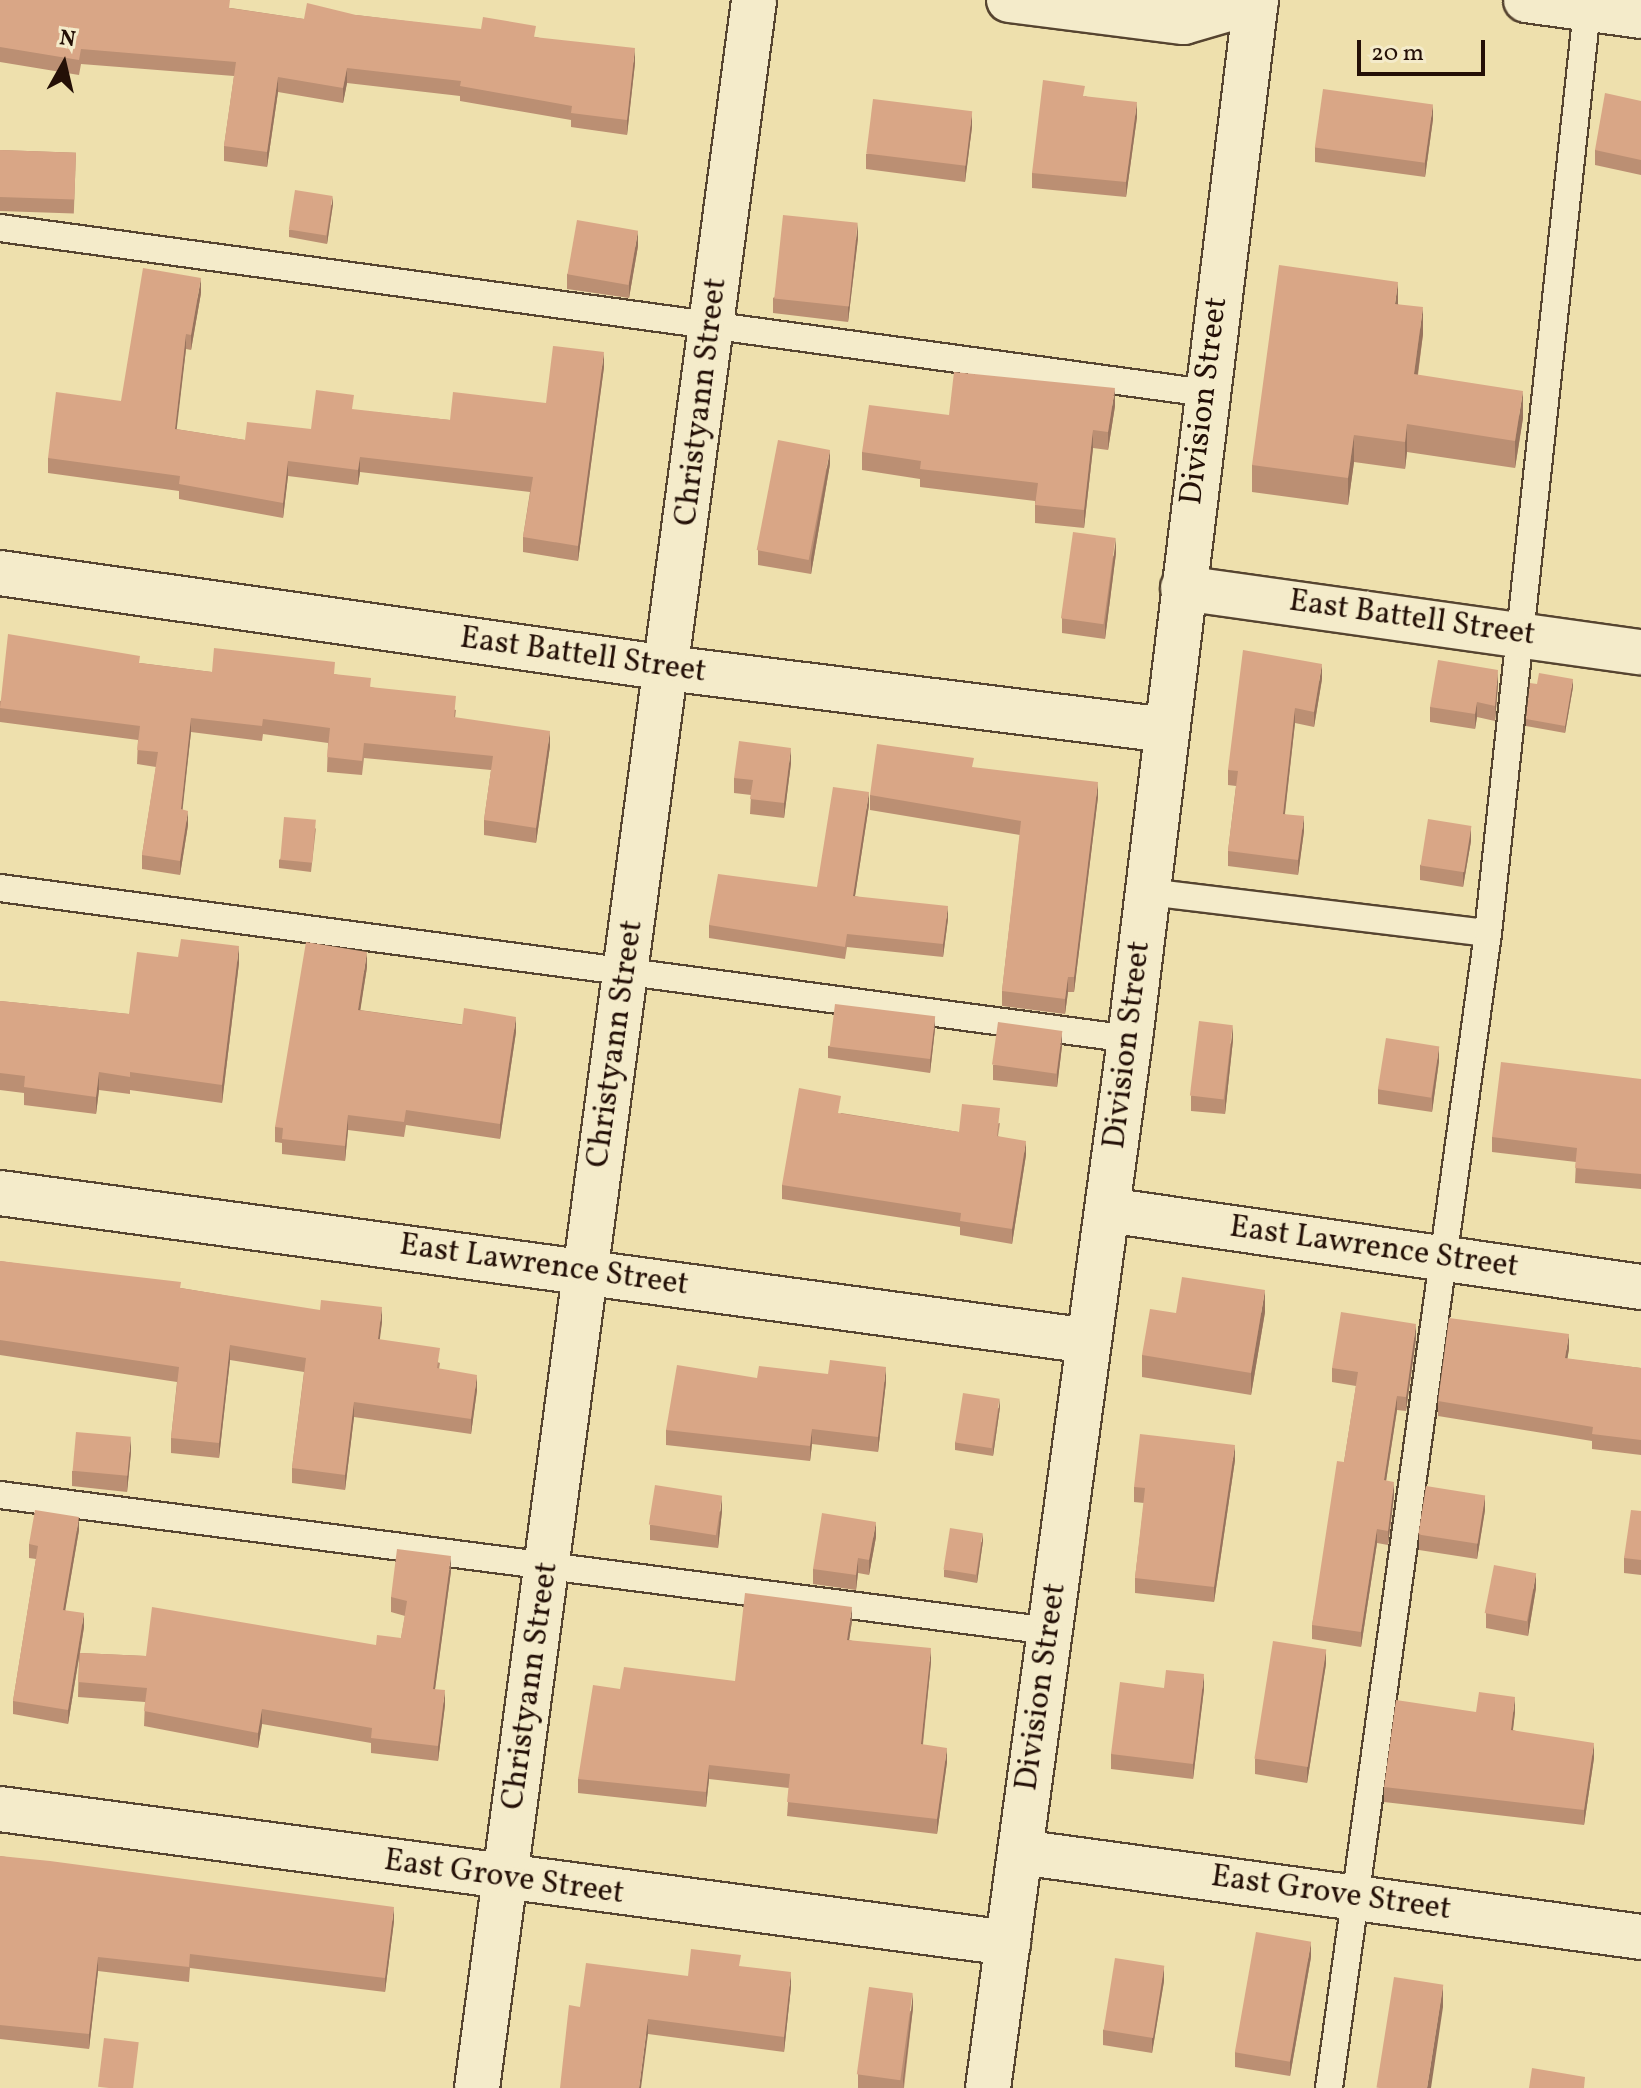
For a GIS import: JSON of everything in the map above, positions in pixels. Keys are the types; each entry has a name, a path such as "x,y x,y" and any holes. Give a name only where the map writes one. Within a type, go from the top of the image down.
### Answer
{"street":[{"name":"Christyann Street","path":"477,2088 754,0"},
{"path":"1009,0 1184,22 1257,0"},
{"name":"Division Street","path":"988,2088 1130,1039 1206,393 1257,0"},
{"path":"1526,0 1587,4 1641,16"},
{"name":"East Battell Street","path":"0,573 667,668 1167,730"},
{"name":"East Battell Street","path":"1183,588 1641,652"},
{"name":"East Lawrence Street","path":"0,1193 1089,1341"},
{"name":"East Lawrence Street","path":"1107,1210 1641,1287"},
{"name":"East Grove Street","path":"0,1809 505,1879 1008,1943"},
{"name":"East Grove Street","path":"1020,1852 1641,1937"}],"lane":[{"path":"1329,2088 1446,1258 1488,933 1587,4"},
{"path":"0,228 1206,393"},
{"path":"0,888 626,969 1130,1039"},
{"path":"1148,892 1488,933"},
{"path":"0,1495 1050,1631"}],"building":[{"path":"0,0 230,0 229,8 304,19 307,3 356,15 481,29 483,17 536,26 534,37 635,48 627,120 571,113 572,106 460,86 461,81 347,68 343,88 278,77 267,152 224,146 236,62 81,49 79,60 0,47"},
{"path":"1043,80 1085,86 1083,96 1137,102 1126,182 1032,173"},
{"path":"1323,89 1433,104 1425,163 1315,147"},
{"path":"1605,93 1641,101 1641,160 1595,150"},
{"path":"873,99 972,111 966,166 866,154"},
{"path":"0,150 76,153 74,200 0,197"},
{"path":"295,190 333,196 326,235 289,230"},
{"path":"783,215 858,223 849,306 774,299"},
{"path":"577,220 638,231 629,285 567,274"},
{"path":"1279,265 1398,282 1395,304 1423,307 1414,374 1523,391 1515,441 1407,424 1405,442 1354,435 1348,478 1252,465"},
{"path":"143,268 201,278 191,335 186,334 175,429 245,440 247,422 311,429 316,390 354,395 352,409 450,420 453,392 546,403 553,346 604,352 578,546 523,537 533,477 360,457 358,470 288,461 283,503 179,484 180,476 48,458 56,392 121,401"},
{"path":"954,372 1115,388 1108,432 1093,430 1084,510 1035,505 1038,483 920,469 921,461 862,452 869,405 949,415"},
{"path":"778,440 830,450 809,560 757,550"},
{"path":"1073,532 1116,538 1103,624 1061,618"},
{"path":"8,634 140,656 139,663 212,672 214,648 335,662 334,674 371,678 370,687 456,696 454,717 550,731 536,828 484,820 493,756 364,743 362,761 327,757 330,728 263,719 262,726 191,718 181,809 188,811 180,861 142,855 158,752 137,750 140,726 0,708"},
{"path":"1243,650 1322,664 1314,712 1295,708 1283,814 1304,816 1298,860 1228,851 1238,771 1228,770"},
{"path":"1438,660 1498,670 1495,706 1477,702 1475,714 1430,707"},
{"path":"1539,673 1573,679 1565,726 1526,719 1530,683 1537,684"},
{"path":"739,741 791,748 784,803 750,799 753,780 734,778"},
{"path":"877,744 974,758 972,767 1098,782 1074,977 1068,977 1065,999 1002,991 1021,821 870,795"},
{"path":"833,787 869,792 853,896 948,906 943,944 847,934 845,947 709,925 718,874 817,887"},
{"path":"284,817 316,820 312,863 280,860"},
{"path":"1428,819 1471,826 1464,872 1421,865"},
{"path":"181,939 239,946 222,1085 130,1072 130,1077 99,1072 96,1097 24,1087 25,1076 0,1073 0,1001 129,1014 137,952 178,957"},
{"path":"306,942 367,952 358,1010 462,1025 464,1008 516,1017 500,1124 406,1110 404,1122 348,1115 345,1146 282,1139 283,1128 275,1127"},
{"path":"835,1004 935,1016 930,1059 830,1047"},
{"path":"1199,1021 1233,1025 1224,1100 1190,1095"},
{"path":"998,1022 1062,1031 1056,1074 992,1065"},
{"path":"1386,1038 1439,1046 1431,1098 1378,1089"},
{"path":"1501,1062 1641,1079 1641,1174 1575,1168 1577,1148 1492,1137"},
{"path":"799,1088 841,1096 838,1113 959,1132 962,1104 1000,1108 997,1136 1026,1141 1012,1229 960,1221 961,1213 782,1185"},
{"path":"0,1261 181,1282 180,1288 320,1310 321,1300 382,1307 378,1339 440,1348 437,1368 477,1375 471,1419 354,1402 345,1475 292,1468 306,1358 230,1345 219,1443 171,1438 179,1367 0,1340"},
{"path":"1182,1277 1265,1290 1251,1373 1142,1355 1150,1309 1176,1313"},
{"path":"1341,1312 1416,1324 1406,1397 1397,1396 1384,1480 1394,1482 1388,1531 1377,1529 1361,1632 1312,1625 1337,1461 1344,1462 1358,1372 1332,1368"},
{"path":"1449,1318 1569,1334 1565,1358 1641,1368 1641,1440 1592,1434 1593,1427 1438,1401"},
{"path":"830,1360 886,1367 878,1437 812,1429 810,1446 666,1430 677,1365 757,1378 759,1366 828,1374"},
{"path":"963,1393 1000,1399 992,1448 955,1442"},
{"path":"76,1432 131,1437 127,1476 73,1471"},
{"path":"1140,1434 1235,1445 1214,1587 1135,1578 1145,1488 1134,1487"},
{"path":"655,1485 722,1496 716,1535 649,1525"},
{"path":"1426,1486 1485,1495 1478,1544 1418,1534"},
{"path":"35,1510 79,1517 63,1610 84,1613 68,1710 13,1701 38,1546 29,1544"},
{"path":"1631,1510 1641,1511 1641,1560 1624,1558"},
{"path":"822,1513 876,1522 869,1560 858,1558 856,1575 813,1569"},
{"path":"950,1528 983,1533 976,1575 943,1569"},
{"path":"397,1549 451,1556 433,1689 445,1690 438,1746 371,1738 372,1728 262,1709 258,1733 144,1711 147,1688 78,1682 80,1653 146,1656 152,1607 376,1645 377,1635 401,1638 407,1601 391,1597"},
{"path":"1494,1565 1536,1573 1527,1621 1485,1613"},
{"path":"745,1593 852,1607 847,1640 931,1648 921,1744 947,1748 937,1819 787,1802 790,1774 709,1765 706,1792 578,1779 593,1685 620,1689 624,1667 735,1681"},
{"path":"1273,1641 1326,1649 1308,1767 1254,1759"},
{"path":"1166,1670 1204,1674 1193,1764 1111,1754 1120,1682 1164,1688"},
{"path":"1479,1692 1515,1697 1511,1730 1594,1743 1584,1810 1384,1787 1396,1700 1476,1712"},
{"path":"0,1856 394,1907 385,1978 190,1954 189,1967 98,1957 89,2034 0,2025"},
{"path":"1256,1932 1311,1942 1290,2062 1235,2052"},
{"path":"691,1949 741,1955 739,1966 791,1972 784,2037 648,2019 639,2088 560,2088 569,2005 580,2007 586,1963 688,1976"},
{"path":"1115,1958 1164,1966 1153,2038 1104,2030"},
{"path":"1394,1977 1443,1985 1427,2088 1376,2088"},
{"path":"869,1987 913,1993 900,2080 857,2074"},
{"path":"104,2038 139,2042 133,2088 98,2087"},
{"path":"1532,2068 1585,2077 1584,2088 1529,2088"}]}
